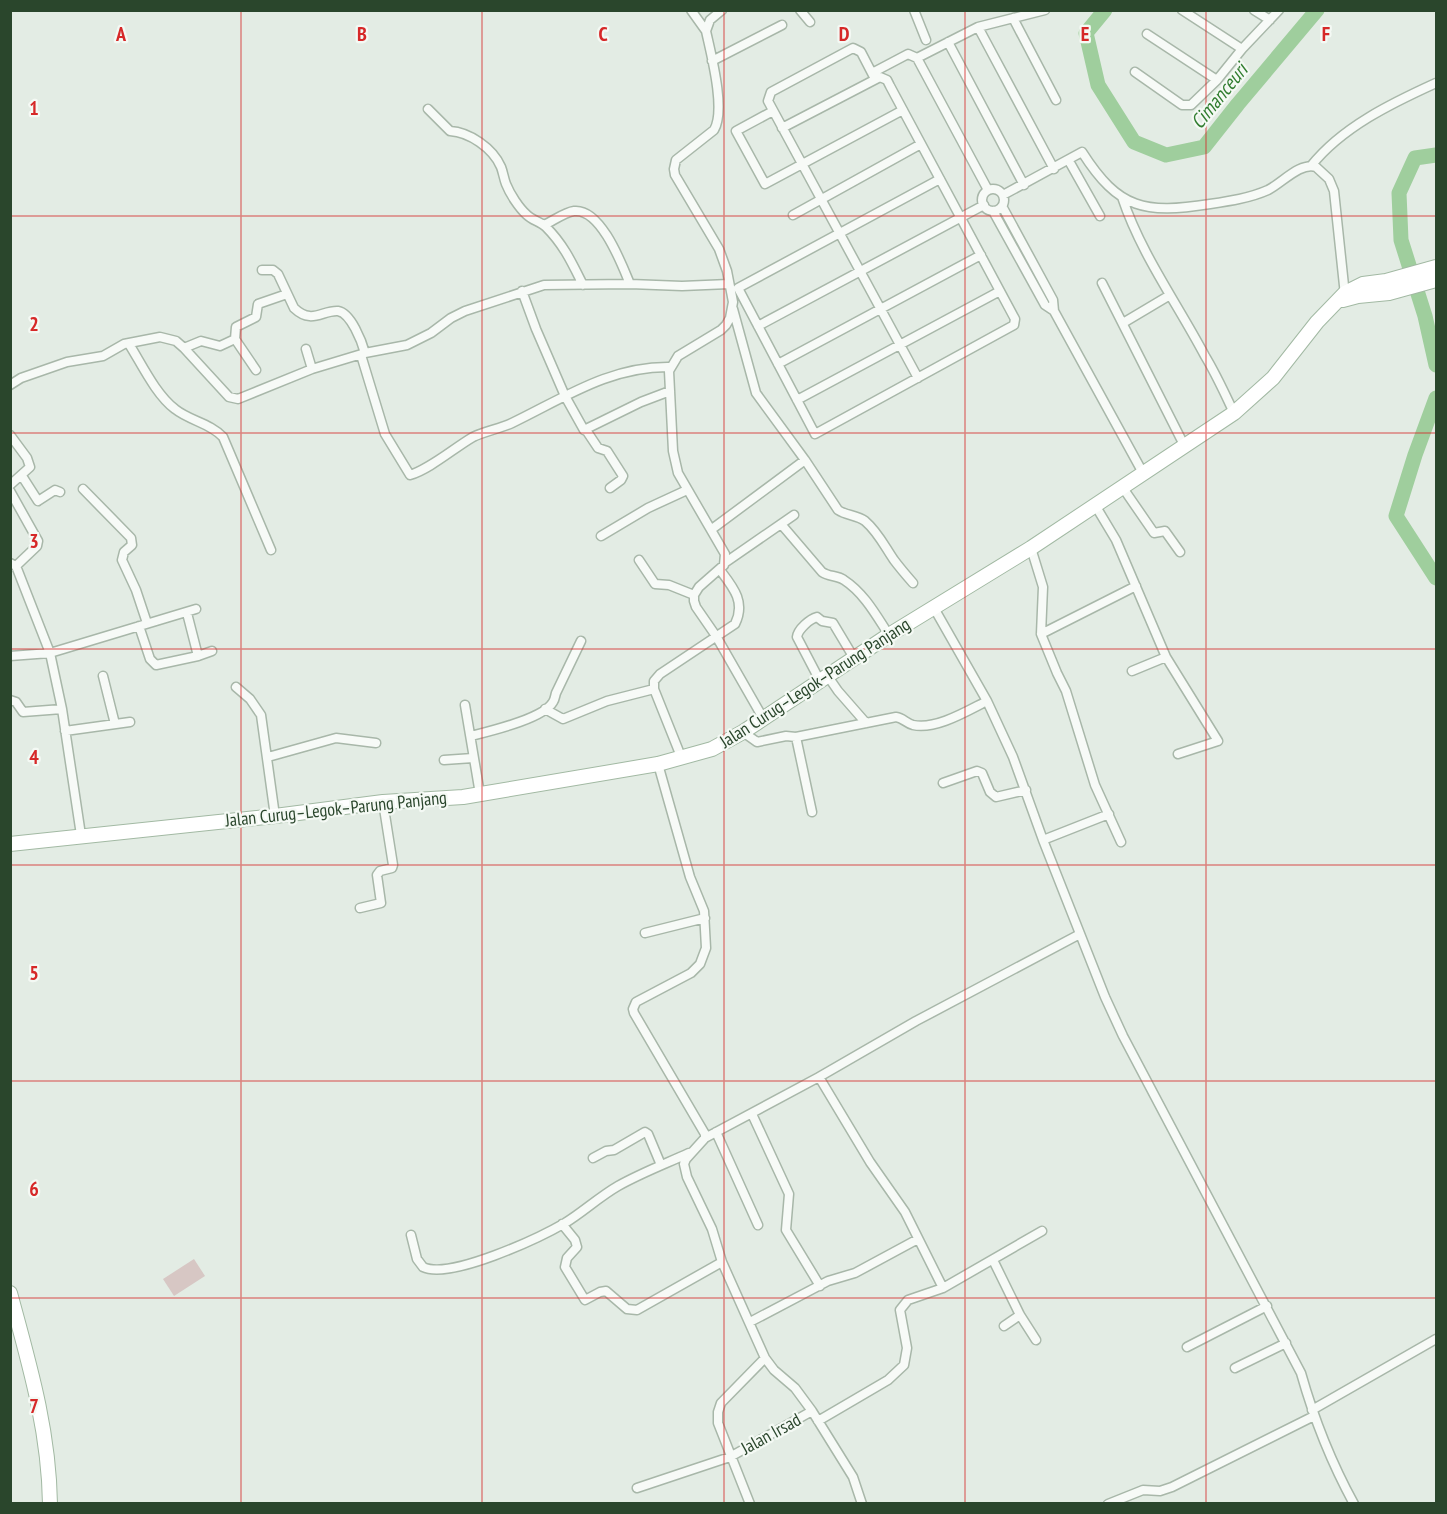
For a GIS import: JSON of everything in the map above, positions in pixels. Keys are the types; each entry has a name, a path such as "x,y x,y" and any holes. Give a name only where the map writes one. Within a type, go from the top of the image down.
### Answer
{"main road":[{"path":"1414,280 1437,267"},
{"name":"Jalan Curug–Legok–Parung Panjang","path":"10,843 275,816 383,802 463,797 658,764 712,749 743,732 889,635 1031,548 1234,413 1273,378 1317,322 1343,297 1363,284 1388,287 1414,280"},
{"path":"1414,280 1437,280"},
{"path":"10,1293 38,1392 50,1503"}],"street":[{"path":"691,10 706,31 719,108 714,130 676,160 675,175 719,249 727,271 732,309 756,393 838,510 844,514 859,517 868,524 882,539 899,568 913,583"},
{"path":"706,31 710,20 722,10"},
{"path":"800,10 810,22"},
{"path":"914,10 926,40"},
{"path":"917,58 978,27 1045,10"},
{"path":"1182,10 1242,49"},
{"path":"1254,10 1270,20"},
{"path":"1136,72 1186,106 1196,101 1217,80 1242,49 1279,10"},
{"path":"1013,18 1056,100"},
{"path":"712,61 782,25"},
{"path":"978,27 1054,169"},
{"path":"1147,34 1217,80"},
{"path":"948,42 1024,185"},
{"path":"873,76 861,52 853,48 771,92 768,101 918,378"},
{"path":"782,128 908,54 917,58 988,190"},
{"path":"873,76 887,80 1016,319 1014,325 815,434 738,288 940,179"},
{"path":"1003,195 1082,152 1098,176 1122,197 1152,208 1191,207 1236,200 1267,190 1299,170 1311,166 1326,148 1358,124 1408,96 1437,83"},
{"path":"428,109 450,131 468,135 491,153 500,165 506,185 520,206 527,216 544,225 567,252 583,285"},
{"path":"773,111 736,131 765,184 903,110"},
{"path":"793,214 921,144"},
{"path":"1068,161 1100,216"},
{"path":"1311,166 1324,174 1334,191 1343,297"},
{"path":"1002,206 993,211 987,209 983,195 988,190 997,189 1003,195"},
{"path":"1003,195 1002,206 1053,300 1054,311 1143,473"},
{"path":"1122,197 1143,248 1206,357 1234,413"},
{"path":"758,326 984,205"},
{"path":"544,225 573,210 589,215 611,241 630,284"},
{"path":"993,211 1045,305 1054,311"},
{"path":"778,364 981,255"},
{"path":"262,270 276,272 294,308 308,316 321,316 335,311 346,315 357,332 385,434 410,475 439,460 477,435 514,422 607,376 670,366"},
{"path":"1102,283 1185,447"},
{"path":"10,385 21,378 67,362 103,356 119,346 160,337 176,341 230,397 241,399 312,369 363,354 407,345 465,311 544,285 729,284"},
{"path":"522,291 565,396 582,428 586,430 598,448 607,451 623,478 610,488"},
{"path":"797,400 1000,291"},
{"path":"256,370 235,339 235,329 255,317 258,304 287,294"},
{"path":"1123,323 1170,295"},
{"path":"726,562 725,554 712,529 678,473 673,451 670,366 678,356 721,330 730,318 732,309"},
{"path":"184,348 204,341 215,346 235,339"},
{"path":"129,344 169,404 215,429 223,437 271,550"},
{"path":"306,349 312,369"},
{"path":"586,430 641,402 670,391"},
{"path":"12,440 29,463 29,470 11,485 38,541 37,546 13,564 50,652 62,709 81,835"},
{"path":"712,529 805,460"},
{"path":"22,476 38,501 55,490 60,492"},
{"path":"1123,488 1152,532 1156,534 1165,531 1180,552"},
{"path":"83,489 131,538 132,545 124,552 122,560 136,590 150,659 156,665 212,651"},
{"path":"601,536 648,508 687,489"},
{"path":"1095,505 1116,540 1166,657 1218,741 1178,754"},
{"path":"763,718 716,636 696,607 694,596 699,587 726,562 794,515"},
{"path":"781,524 822,572 843,579 866,600 889,635"},
{"path":"1031,548 1043,587 1041,634 1066,691 1091,775 1121,842"},
{"path":"639,560 655,584 669,585 694,596"},
{"path":"682,759 654,689 654,681 660,674 735,624 740,605 734,589 720,570"},
{"path":"1041,634 1136,586"},
{"path":"934,608 987,701 1026,790 1080,934 1123,1036 1301,1373 1313,1413 1354,1503"},
{"path":"10,656 50,652 192,611 198,656"},
{"path":"854,658 833,623 814,617 800,630 797,638 824,678 866,723"},
{"path":"471,736 516,724 545,709 554,701 581,641"},
{"path":"1132,671 1166,657"},
{"path":"103,676 115,723"},
{"path":"236,687 250,699 261,715 275,816"},
{"path":"545,709 563,719 607,701 654,689"},
{"path":"10,700 16,702 22,712 62,709"},
{"path":"743,732 757,742 786,736 796,737 896,717 903,718 912,725 938,723 987,701"},
{"path":"465,705 480,794"},
{"path":"65,731 130,722"},
{"path":"796,737 812,812"},
{"path":"268,757 336,738 376,743"},
{"path":"444,760 473,758"},
{"path":"658,764 681,847 705,918 706,948 700,964 677,981 636,1002 633,1009 696,1118 705,1138"},
{"path":"943,783 979,771 990,792 996,797 1026,790"},
{"path":"360,908 381,903 377,875 380,871 392,868 393,865 383,802"},
{"path":"1043,840 1109,814"},
{"path":"645,933 705,918"},
{"path":"411,1235 420,1264 427,1269 442,1271 480,1262 562,1224 615,1188 647,1170 689,1153 705,1138 819,1077 916,1021 1080,934"},
{"path":"819,1077 870,1162 905,1212 943,1288"},
{"path":"752,1114 789,1194 786,1230 820,1286"},
{"path":"593,1158 606,1151 614,1150 645,1132 662,1165"},
{"path":"716,1132 758,1225"},
{"path":"689,1153 684,1164 687,1177 712,1228 722,1262 765,1358 774,1370 795,1388 812,1412 854,1477 862,1503"},
{"path":"562,1224 575,1240 576,1248 567,1258 566,1270 585,1300 606,1291 627,1310 637,1310 722,1262"},
{"path":"818,1421 897,1374 906,1361 908,1348 900,1310 908,1300 943,1288 1042,1231"},
{"path":"750,1322 838,1277 855,1273 918,1239"},
{"path":"993,1260 1020,1315 1036,1340"},
{"path":"1187,1347 1267,1306"},
{"path":"1004,1326 1020,1315"},
{"path":"1108,1503 1143,1490 1160,1491 1172,1487 1313,1413 1437,1339"},
{"path":"1235,1368 1286,1343"},
{"path":"750,1503 730,1457 718,1423 717,1412 721,1403 765,1358"},
{"name":"Jalan Irsad","path":"638,1488 730,1457 812,1412"}],"shaded area":[{"path":"194,1259 205,1276 174,1296 163,1279"}],"waterway":[{"name":"Cimanceuri","path":"1105,10 1086,33 1098,85 1134,142 1166,155 1204,147 1317,10"},
{"name":"Cimanceuri","path":"1436,155 1415,158 1399,193 1401,240 1425,316 1436,365"},
{"name":"Cimanceuri","path":"1436,398 1396,516 1436,578"}]}
